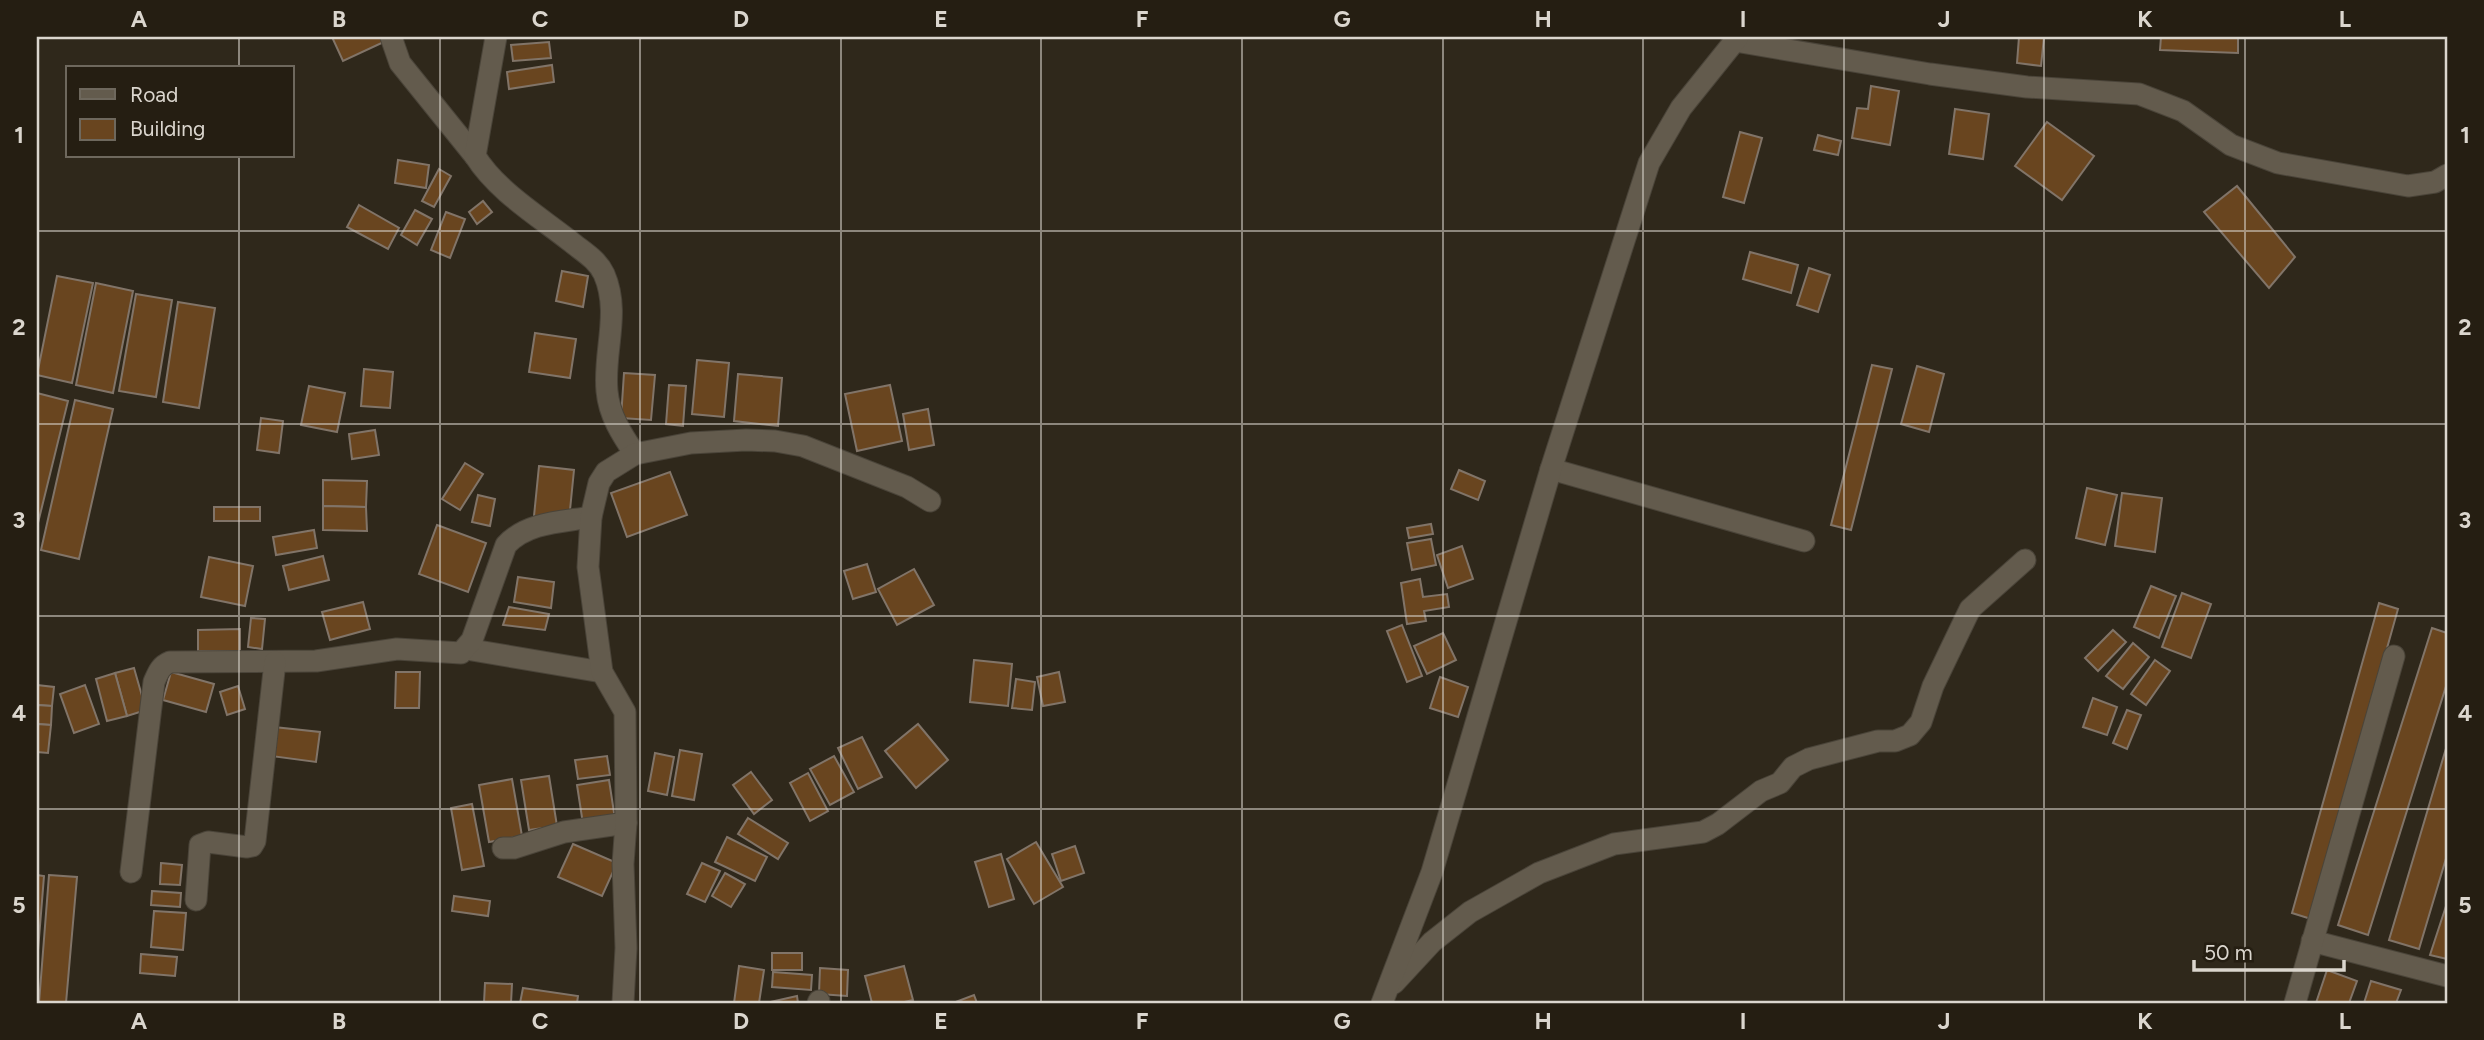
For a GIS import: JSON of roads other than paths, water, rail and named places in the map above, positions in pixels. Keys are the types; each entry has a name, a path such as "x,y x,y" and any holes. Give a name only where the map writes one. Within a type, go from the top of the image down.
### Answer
{"street":[{"path":"391,37 400,63 475,156 484,171 593,259 603,273 613,312 607,396 618,429 635,454"},
{"path":"475,156 496,37"},
{"path":"1385,997 1432,872 1551,469 1649,163 1681,108 1736,39 1930,74 2015,85 2139,94 2183,111 2231,145 2278,163 2408,186 2435,182 2447,175"},
{"path":"624,1003 625,712 602,672 588,567 591,517 599,483 606,472 635,454 691,443 775,441 803,446 907,487 930,501"},
{"path":"1551,469 1804,541"},
{"path":"131,872 154,682 159,670 170,662 316,662 397,649 461,653 472,640 506,545 532,528 591,517"},
{"path":"1385,997 1432,942 1470,912 1539,873 1614,844 1703,832 1718,824 1761,791 1780,783 1793,767 1809,759 1878,741 1895,741 1910,735 1921,722 1933,686 1970,609 2025,560"},
{"path":"466,649 602,672"},
{"path":"2295,1003 2394,656"},
{"path":"195,900 200,845 208,842 247,847 252,846 255,841 275,662"},
{"path":"502,848 514,848 565,832 626,823"},
{"path":"2312,941 2447,976"}]}
